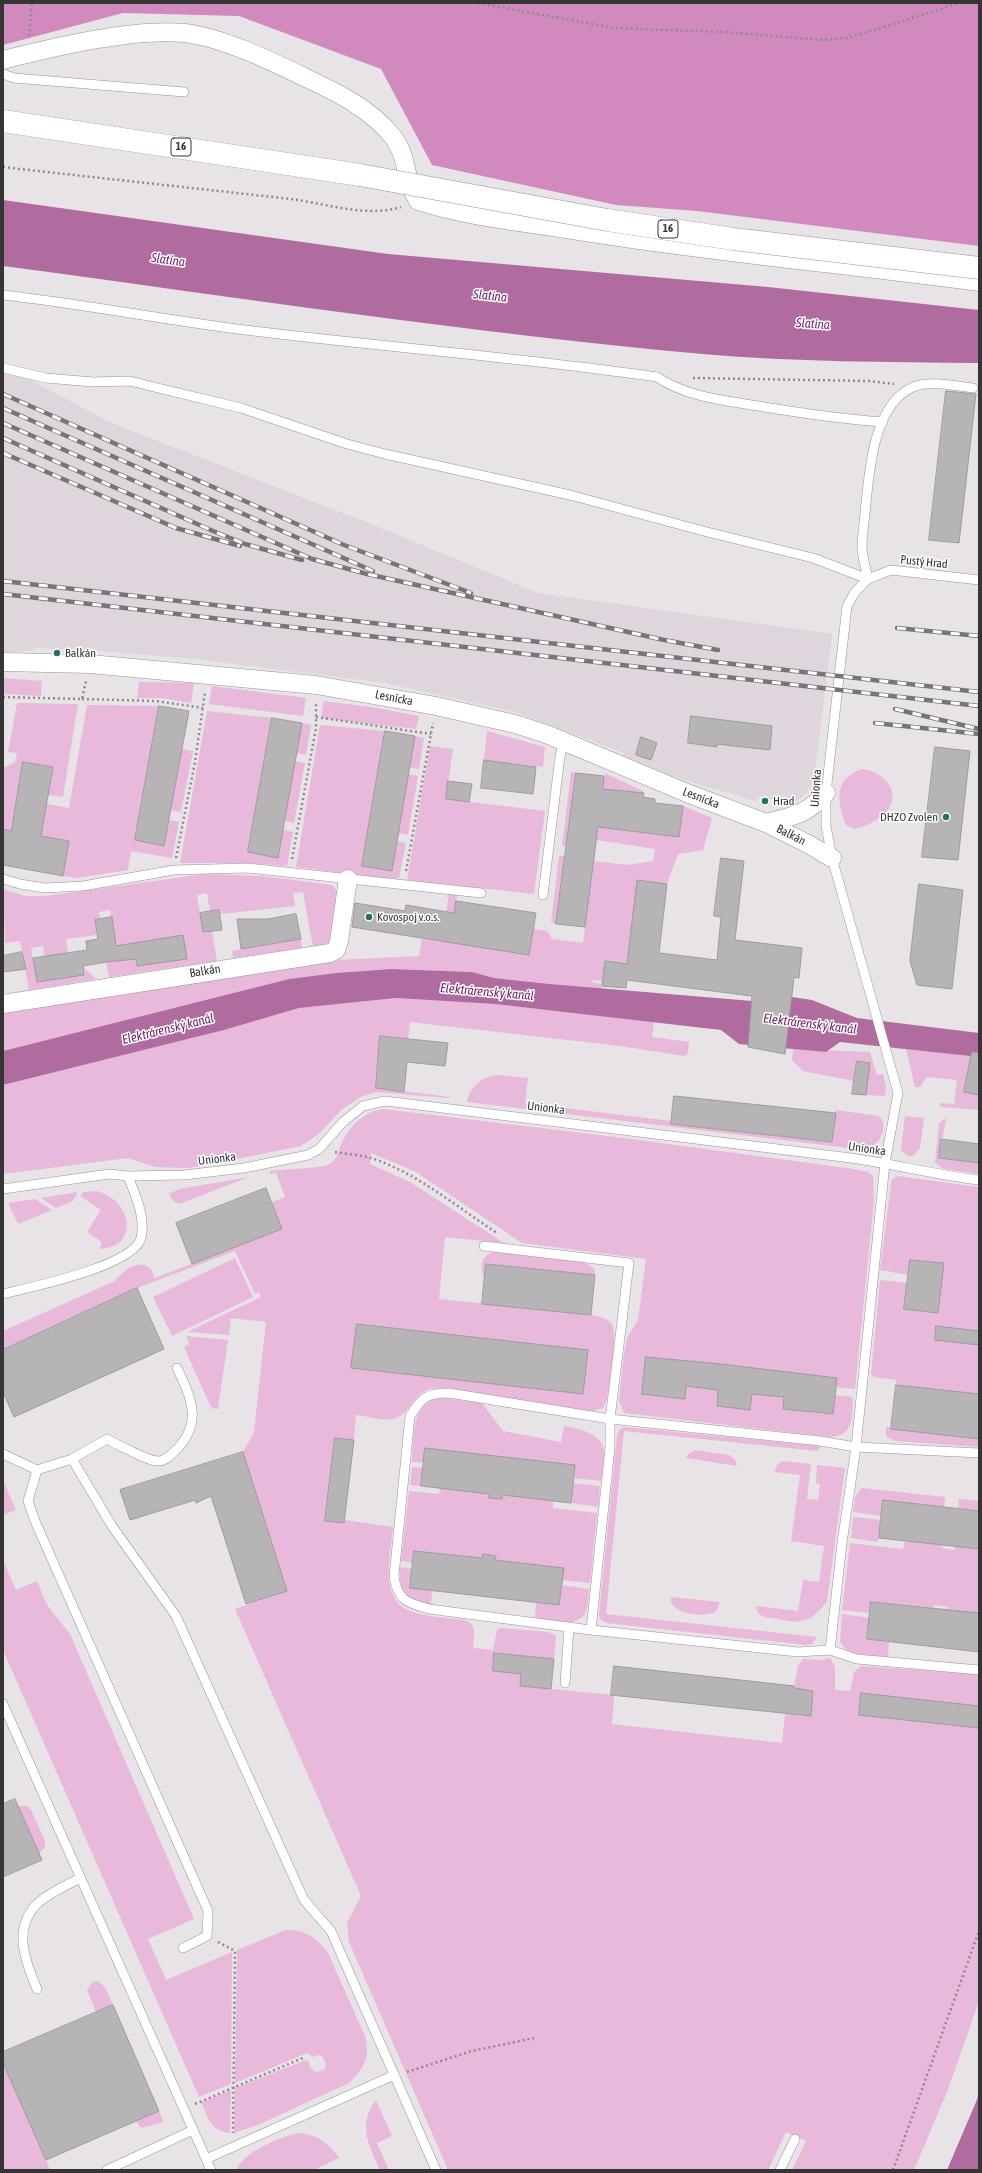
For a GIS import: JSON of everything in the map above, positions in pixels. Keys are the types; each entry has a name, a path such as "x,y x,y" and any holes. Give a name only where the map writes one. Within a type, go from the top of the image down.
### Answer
{"main road":[{"name":"16","path":"3,121 360,175 622,222 733,238 979,268"}],"street":[{"path":"3,60 111,39 164,32 209,38 234,47 317,83 366,111 382,125 401,150 409,182 418,201 483,216 653,243 979,282"},
{"name":"Lesnícka","path":"3,662 90,664 207,674 316,686 436,706 515,724 564,741 686,793 766,823"},
{"name":"Balkán","path":"766,823 799,814 813,807 826,793"},
{"name":"Balkán","path":"766,823 832,858"},
{"name":"Balkán","path":"3,1004 330,953 336,950 339,941 348,879"}],"lane":[{"path":"3,74 14,78 184,92"},
{"path":"3,295 244,330 393,348 462,352 657,377 671,386 690,394 719,400 826,417 883,422"},
{"path":"3,368 46,378 93,382 130,381 241,408 347,444 385,454 570,495 707,532 813,558 868,579"},
{"path":"868,579 862,549 869,465 878,433 887,413 901,394 914,386 944,384 973,388"},
{"name":"Pustý Hrad","path":"868,579 891,570 979,580"},
{"name":"Unionka","path":"830,1650 842,1543 856,1447 885,1163 898,1093 871,1002 832,858 826,826 826,793 848,606 855,592 868,579"},
{"path":"543,895 560,756 564,741"},
{"path":"3,879 20,884 45,888 83,886 174,870 248,868 481,893"},
{"name":"Unionka","path":"3,1189 109,1174 128,1176 184,1175 244,1168 308,1155 319,1149 354,1113 368,1104 385,1101 885,1163 938,1175 979,1180"},
{"path":"3,1294 108,1265 128,1255 141,1239 143,1219 128,1176"},
{"path":"484,1246 521,1249 629,1263 610,1419 610,1447 591,1630"},
{"path":"3,1454 37,1470 72,1459 107,1439 157,1462 168,1458 179,1447 192,1426 191,1398 177,1368"},
{"path":"979,1453 856,1447 820,1441 610,1419 449,1393 433,1393 425,1397 410,1416 394,1576 396,1589 401,1598 411,1604 429,1609 570,1628 798,1652 830,1650 857,1659 979,1670"},
{"path":"72,1459 112,1526 176,1616 304,1900 331,1931 436,2170"},
{"path":"37,1470 28,1501 35,1521 208,1912 207,1936 183,1948"},
{"path":"565,1683 570,1628"},
{"path":"3,1704 211,2170"},
{"path":"37,1989 26,1962 22,1943 25,1924 30,1912 39,1902 80,1878"},
{"path":"206,2159 394,2076"},
{"path":"106,2170 193,2130"},
{"path":"780,2170 795,2139"}],"path":[{"path":"28,54 32,3"},
{"path":"478,3 614,28 725,32 823,40 848,38 960,3"},
{"path":"3,168 293,199 360,210 389,211 418,201"},
{"path":"657,377 743,380 869,381 914,386"},
{"path":"82,699 90,664"},
{"path":"174,870 196,762 207,674"},
{"path":"290,873 316,728 316,686"},
{"path":"3,697 156,701 203,708"},
{"path":"403,885 436,706"},
{"path":"316,717 431,734"},
{"path":"319,1149 370,1158 393,1167 413,1177 521,1249"},
{"path":"892,2170 979,1931"},
{"path":"207,1936 235,1951 233,2147"},
{"path":"394,2076 472,2051 534,2038"},
{"path":"184,2110 200,2100 306,2057"}],"shaded area":[{"path":"3,3 979,3 979,246 697,211 616,205 432,165 381,69 239,16 123,13 3,45"},
{"path":"3,365 109,422 376,526 538,593 832,634 814,778 808,791 801,798 789,804 773,806 774,800 757,796 756,801 674,777 623,756 624,753 515,712 385,683 194,659 99,651 34,648 33,651 3,652"},
{"path":"3,678 42,681 41,696 3,694"},
{"path":"139,682 194,683 191,703 161,698 137,698"},
{"path":"212,686 306,698 303,716 209,704"},
{"path":"324,701 377,708 419,716 416,729 321,718"},
{"path":"17,703 78,704 63,797 48,795 53,767 23,762 11,831 3,829 3,768 15,762 17,753 8,752"},
{"path":"87,705 159,706 135,840 164,846 169,820 179,822 172,858 131,851 128,870 76,878 63,876 69,841 41,836 47,804 69,808"},
{"path":"207,711 272,718 248,852 278,858 283,830 293,832 287,866 250,863 180,863"},
{"path":"302,723 311,725 306,755 296,753"},
{"path":"320,725 385,731 362,866 392,871 397,841 406,843 399,878 388,879 296,867"},
{"path":"487,731 545,747 543,767 484,760"},
{"path":"415,736 424,738 419,769 410,767"},
{"path":"430,746 453,749 446,799 545,811 534,894 407,880"},
{"path":"182,749 193,751 181,812 171,810"},
{"path":"295,761 305,763 294,823 285,821"},
{"path":"862,769 878,774 884,779 892,791 893,798 890,806 882,816 871,823 854,829 846,825 839,799 842,785 846,779 853,773"},
{"path":"571,772 576,773 567,846 562,846"},
{"path":"605,773 643,791 644,793 619,829 678,837 683,806 712,818 703,850 678,854 667,884 637,880 627,964 605,961 603,981 592,980 591,982 602,984 601,989 494,978 472,972 391,969 336,973 289,979 3,1051 3,1012 336,960 419,956 422,939 441,942 449,894 457,896 449,941 529,955 533,929 547,931 552,939 583,943 594,861 627,865 653,861 655,849 597,840"},
{"path":"408,774 418,776 408,835 398,833"},
{"path":"559,856 565,856 557,924 551,922"},
{"path":"205,874 262,876 332,885 338,893 332,944 313,947 303,892 293,893 295,906 220,914 219,910 210,912 207,893 197,895 203,932 212,930 217,961 109,977 106,962 117,961 110,910 99,912 100,919 95,920 97,935 66,939 68,953 44,957 43,946 31,948 37,982 84,975 83,967 96,979 29,990 20,941 5,943 3,889 25,896 46,896"},
{"path":"301,939 302,948 233,958 232,951"},
{"path":"396,998 495,1004 654,1021 652,1037 689,1042 688,1054 684,1056 620,1046 410,1022 408,1039 380,1036 376,1088 451,1097 450,1098 375,1092 361,1097 341,1110 320,1133 301,1146 207,1165 187,1168 155,1167 128,1158 3,1174 3,1085 224,1030 299,1008"},
{"path":"793,1049 870,1052 877,1075 883,1074 886,1087 885,1095 866,1095 869,1062 857,1061 854,1081 803,1071 792,1060"},
{"path":"906,1049 979,1057 967,1078 964,1092 979,1095 979,1110 940,1107 941,1103 954,1104 957,1080 927,1077 920,1087 915,1087"},
{"path":"499,1075 528,1078 525,1103 671,1121 671,1124 831,1142 836,1110 879,1116 884,1125 878,1142 871,1147 857,1149 467,1102 471,1091 478,1083 488,1077"},
{"path":"383,1109 632,1139 853,1169 868,1172 873,1176 874,1201 855,1389 836,1387 755,1368 722,1364 643,1394 685,1399 686,1386 718,1390 717,1406 750,1410 752,1394 784,1397 783,1409 825,1414 835,1395 853,1397 852,1418 847,1430 843,1434 829,1437 624,1413 619,1400 624,1354 627,1338 638,1320 646,1259 522,1243 416,1172 371,1153 370,1164 410,1182 504,1243 445,1237 439,1299 591,1315 604,1318 611,1323 613,1329 613,1359 607,1399 603,1408 592,1411 452,1389 436,1388 422,1393 403,1414 393,1419 379,1419 356,1415 354,1440 335,1438 325,1521 344,1523 345,1520 393,1527 389,1574 390,1586 394,1596 400,1605 410,1611 430,1616 464,1620 468,1622 473,1627 474,1631 473,1648 493,1650 497,1630 500,1628 548,1632 555,1635 554,1659 494,1653 493,1670 521,1674 520,1686 614,1695 612,1724 782,1743 785,1714 811,1716 813,1691 794,1688 798,1666 803,1659 820,1660 830,1658 835,1667 835,1690 850,1691 854,1672 861,1666 979,1674 979,1706 861,1694 859,1715 979,1728 979,2001 947,2092 914,2170 792,2170 806,2141 786,2132 768,2170 448,2170 349,1942 347,1923 361,1896 235,1609 287,1591 243,1452 254,1432 266,1322 231,1318 229,1335 187,1332 261,1297 259,1292 255,1294 235,1251 137,1288 3,1350 3,1331 115,1281 121,1274 134,1266 144,1265 148,1267 155,1278 282,1229 272,1202 285,1197 276,1173 270,1174 270,1171 320,1167 331,1163 336,1158 343,1140 352,1127 362,1117","holes":["357,1324 588,1350 583,1394 352,1368"]},
{"path":"905,1116 924,1118 920,1148 913,1156 908,1156 901,1150"},
{"path":"946,1118 939,1158 979,1163 979,1174 944,1169 935,1163 939,1123"},
{"path":"897,1176 979,1187 979,1394 896,1385 896,1380 874,1377 871,1374 880,1280 907,1283 904,1309 938,1313 943,1263 910,1260 908,1275 880,1270 892,1179","holes":["936,1327 964,1343 935,1340"]},
{"path":"249,1177 179,1204 173,1201 169,1194 179,1189"},
{"path":"96,1191 108,1196 118,1203 124,1213 127,1223 126,1232 121,1241 112,1247 99,1249 102,1242 87,1232 101,1210 80,1196 83,1192"},
{"path":"78,1192 73,1201 56,1208 41,1198"},
{"path":"35,1199 52,1210 18,1224 8,1203"},
{"path":"493,1252 584,1262 595,1269 595,1275 487,1264 485,1278 482,1271 482,1263 486,1256"},
{"path":"235,1258 253,1297 172,1336 153,1297"},
{"path":"186,1336 228,1340 218,1409 212,1408 208,1401 184,1347 189,1344"},
{"path":"444,1398 482,1403 503,1431 561,1442 564,1426 576,1428 595,1436 603,1446 604,1452 601,1481 574,1478 575,1465 412,1462 414,1431 419,1412 425,1405 433,1400"},
{"path":"625,1427 821,1446 817,1451 624,1431 606,1614 817,1637 812,1644 806,1645 607,1623 601,1620 599,1615 617,1435 620,1429"},
{"path":"886,1427 979,1439 979,1447 895,1441 886,1436"},
{"path":"695,1450 729,1455 736,1461 737,1466 686,1458 688,1454"},
{"path":"782,1461 811,1464 807,1499 818,1500 820,1484 816,1483 817,1465 845,1468 827,1601 811,1618 796,1622 764,1617 758,1613 756,1606 798,1611 803,1580 819,1582 824,1546 791,1541 800,1475 774,1472 778,1464"},
{"path":"412,1467 423,1468 421,1486 410,1485"},
{"path":"3,1480 16,1510 3,1515"},
{"path":"573,1483 600,1486 598,1507 571,1503"},
{"path":"440,1488 489,1494 489,1498 502,1499 503,1495 553,1501 553,1508 597,1513 590,1583 562,1580 563,1568 496,1560 496,1556 483,1554 482,1558 414,1551 413,1563 401,1561 409,1491 439,1494"},
{"path":"862,1488 945,1497 944,1507 883,1500 881,1516 853,1512 855,1497"},
{"path":"959,1499 979,1501 979,1511 958,1508"},
{"path":"853,1517 881,1520 878,1542 851,1538"},
{"path":"905,1541 942,1545 942,1548 954,1550 955,1546 979,1549 979,1613 948,1610 948,1607 935,1605 934,1608 872,1602 870,1613 842,1610 850,1543 903,1549"},
{"path":"3,1560 16,1590 37,1581 47,1605 70,1634 194,1919 148,1939 166,1980 232,1952 231,2084 199,2097 3,1650"},
{"path":"400,1567 412,1569 410,1588 432,1591 431,1605 415,1601 405,1594 400,1583"},
{"path":"562,1585 589,1589 587,1606 583,1616 579,1620 573,1622 560,1622 535,1618 536,1603 559,1605"},
{"path":"671,1597 720,1602 717,1610 712,1613 698,1615 690,1614 676,1608 672,1603"},
{"path":"842,1614 870,1618 867,1639 889,1642 888,1657 861,1655 849,1651 844,1647 840,1642"},
{"path":"18,1806 27,1806 31,1810 45,1841 45,1847 39,1854"},
{"path":"286,1930 298,1931 309,1935 327,1951 365,2036 367,2043 366,2056 362,2068 349,2083 260,2124 234,2133 235,2088 306,2060 309,2062 310,2068 314,2071 317,2072 325,2069 326,2064 322,2056 318,2055 313,2057 307,2053 235,2083 237,1950"},
{"path":"98,1981 105,1987 113,2005 96,2012 87,1990 93,1982"},
{"path":"3,2063 46,2160 50,2170 3,2170"},
{"path":"231,2090 230,2133 223,2132 211,2123 201,2102"},
{"path":"376,2100 392,2136 377,2143 389,2170 380,2170 372,2152 367,2135 367,2118 370,2109"},
{"path":"159,2111 163,2120 161,2123 141,2128 136,2121"},
{"path":"298,2133 311,2135 322,2140 339,2158 314,2170 236,2170 240,2163 254,2151 281,2138"}],"water":[{"name":"Slatina","path":"3,200 388,254 768,287 979,310 979,363 772,359 703,354 528,336 440,325 3,266"},
{"name":"Elektrárenský kanál","path":"391,969 472,972 494,978 550,984 752,1001 792,997 812,1000 857,1018 979,1033 979,1057 840,1042 826,1052 739,1044 721,1030 495,1004 396,998 299,1008 224,1030 3,1085 3,1051 289,979 336,973"},
{"path":"979,2094 979,2170 947,2170 976,2102"}],"building":[{"path":"946,391 976,394 959,543 929,540"},
{"path":"159,706 189,711 164,846 135,840"},
{"path":"691,716 772,726 770,750 717,744 717,747 688,743"},
{"path":"272,718 302,723 278,858 248,852"},
{"path":"385,731 415,736 392,871 362,866"},
{"path":"641,737 657,743 651,760 636,755"},
{"path":"935,747 970,751 958,860 922,857"},
{"path":"484,760 536,767 533,794 481,788"},
{"path":"23,762 53,767 41,836 69,841 63,876 3,865 3,829 11,831"},
{"path":"576,773 604,776 603,789 644,793 643,797 655,799 655,803 683,806 679,837 598,827 585,927 556,924"},
{"path":"448,781 472,784 469,802 446,799"},
{"path":"721,858 744,861 735,940 802,948 799,978 794,977 785,1054 748,1047 752,996 627,980 626,988 602,986 605,961 627,964 637,880 667,884 659,953 717,960 721,917 714,916"},
{"path":"919,884 963,890 952,989 917,985 910,961"},
{"path":"456,901 536,913 529,955 352,927 355,903 405,911 406,905 454,913"},
{"path":"219,910 222,930 203,932 200,913"},
{"path":"296,914 301,939 241,949 237,919 268,919"},
{"path":"112,917 116,946 183,935 187,959 137,966 136,959 106,962 83,966 84,975 37,982 33,958 87,950 86,941 98,939 95,920"},
{"path":"22,952 26,969 3,972 3,956"},
{"path":"380,1036 448,1043 445,1066 407,1062 404,1092 376,1088"},
{"path":"972,1052 979,1053 979,1095 964,1092"},
{"path":"857,1061 870,1063 866,1095 852,1094"},
{"path":"674,1096 836,1113 832,1142 671,1124"},
{"path":"941,1139 979,1144 979,1163 939,1158"},
{"path":"266,1188 282,1229 192,1264 176,1223"},
{"path":"910,1260 944,1263 938,1313 904,1309"},
{"path":"486,1264 595,1275 591,1315 482,1304"},
{"path":"137,1288 164,1349 14,1417 3,1392 3,1350"},
{"path":"357,1324 588,1350 583,1394 351,1368"},
{"path":"936,1326 979,1331 979,1345 935,1340"},
{"path":"646,1357 721,1364 837,1378 833,1414 783,1409 784,1397 752,1394 750,1410 717,1406 718,1390 686,1386 685,1399 642,1394"},
{"path":"896,1385 979,1394 979,1439 891,1429"},
{"path":"335,1438 354,1440 344,1523 325,1521"},
{"path":"425,1448 575,1465 571,1503 503,1495 502,1499 489,1498 489,1494 421,1486"},
{"path":"243,1452 287,1591 246,1604 211,1496 196,1503 195,1500 130,1520 120,1490"},
{"path":"883,1500 979,1511 979,1549 879,1538"},
{"path":"414,1551 482,1558 483,1554 496,1556 495,1560 564,1568 559,1605 410,1588"},
{"path":"871,1602 979,1613 979,1652 867,1639"},
{"path":"494,1653 554,1659 551,1689 520,1686 521,1674 493,1671"},
{"path":"614,1666 794,1686 794,1688 813,1691 811,1716 611,1695"},
{"path":"861,1693 979,1706 979,1728 859,1715"},
{"path":"15,1799 42,1860 3,1877 3,1804"},
{"path":"113,2005 159,2111 46,2160 3,2063 3,2052"}],"railway":[{"path":"3,394 344,545 471,593"},
{"path":"3,408 373,571"},
{"path":"3,423 312,559 367,574 664,640 718,650"},
{"path":"3,438 213,531 245,544 302,560"},
{"path":"3,453 176,528 240,546"},
{"path":"3,581 979,692"},
{"path":"3,594 979,706"},
{"path":"897,628 979,636"},
{"path":"895,709 979,729"},
{"path":"875,723 979,734"}],"place":[{"name":"Balkán","path":"57,653"},
{"name":"Hrad","path":"765,801"},
{"name":"DHZO Zvolen","path":"946,817"},
{"name":"Kovospoj v.o.s.","path":"369,917"}]}
